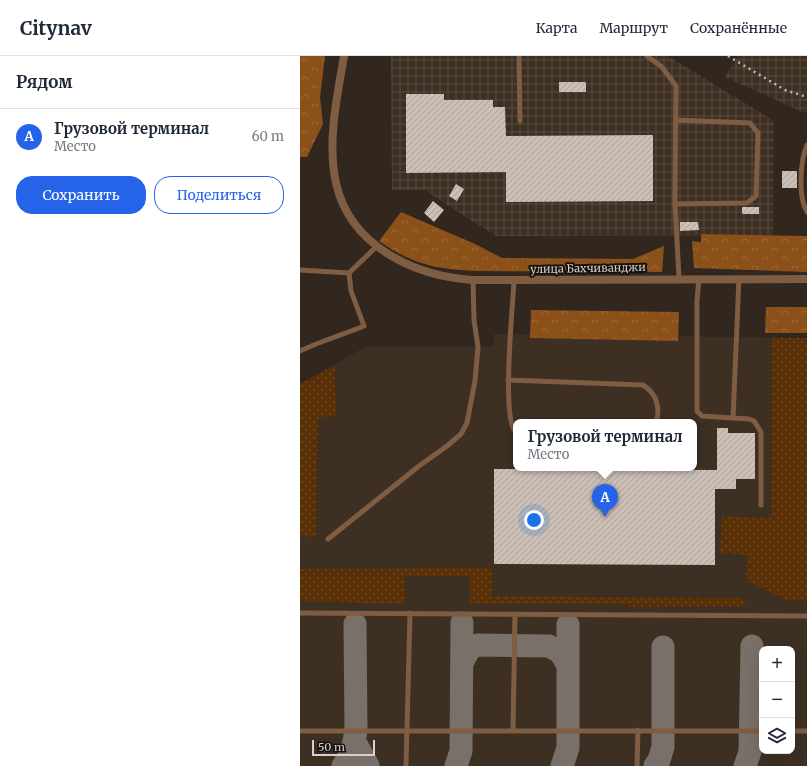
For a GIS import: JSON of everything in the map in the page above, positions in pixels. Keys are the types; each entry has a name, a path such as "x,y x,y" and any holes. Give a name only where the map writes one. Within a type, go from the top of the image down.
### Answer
{"street":[{"path":"344,56 333,132 336,184 351,217 376,247"},
{"name":"улица Бахчиванджи","path":"376,247 405,263 432,274 446,278 473,280 807,278"}],"lane":[{"path":"519,56 520,121"},
{"path":"647,56 662,67 676,86 675,204 679,278"},
{"path":"675,204 747,203 756,196 758,132 750,123 676,120"},
{"path":"807,145 802,160 802,199 807,212"},
{"path":"300,270 349,273 376,247"},
{"path":"300,351 326,338 346,334 364,326 350,291 349,273"},
{"path":"699,278 697,300 697,411 702,416 744,418 754,421 761,432 761,505"},
{"path":"733,418 739,278"},
{"path":"328,539 461,434 467,423 475,381 478,346 474,320 473,280"},
{"path":"513,430 510,422 508,380 514,280"},
{"path":"508,380 643,385 654,394 657,401 656,419"},
{"path":"300,614 410,613 807,616"},
{"path":"406,766 410,613"},
{"path":"513,731 515,614"},
{"path":"637,766 638,730"},
{"path":"300,731 759,731"},
{"path":"795,731 807,731"}],"shaded area":[{"path":"391,56 668,56 774,121 773,235 496,236 424,190 392,190"},
{"path":"738,56 807,56 807,114 725,77"},
{"path":"494,334 807,338 807,766 300,766 300,537 316,536 318,418 336,416 335,365 364,347 494,346"},
{"path":"772,338 807,338 807,601 786,600 746,581 747,555 720,553 722,517 771,518"},
{"path":"335,365 336,416 318,418 316,537 300,537 300,384"},
{"path":"492,568 492,597 742,598 746,606 629,607 628,604 470,604 470,576 405,576 405,604 300,601 300,569"}],"green space":[{"path":"300,56 325,56 320,97 323,124 307,157 300,157"},
{"path":"401,212 475,244 502,258 633,259 664,246 662,272 477,271 437,267 403,256 379,241"},
{"path":"701,234 807,236 807,272 694,268 692,241 701,242"},
{"path":"766,307 807,307 807,333 765,333"},
{"path":"531,310 679,312 678,341 530,338"}],"building":[{"path":"559,82 586,82 586,92 559,92"},
{"path":"406,94 444,94 444,100 493,100 493,107 505,107 506,136 653,135 653,201 506,202 506,172 406,173"},
{"path":"782,171 797,171 797,188 782,188"},
{"path":"456,184 464,189 457,201 449,196"},
{"path":"433,201 444,210 434,222 424,213"},
{"path":"742,207 759,207 759,214 742,214"},
{"path":"680,222 698,222 699,230 680,231"},
{"path":"717,428 728,428 728,433 755,433 755,479 736,479 736,489 715,489 715,565 494,564 494,469 513,469 513,471 717,470"}],"taxiway":[{"path":"456,766 461,751 462,623"},
{"path":"343,766 352,750 356,731 355,624"},
{"path":"562,766 568,748 568,625"},
{"path":"462,663 470,648 478,645 549,646 560,652 568,665"},
{"path":"745,766 750,752 752,646"},
{"path":"655,766 659,760 663,747 663,647"},
{"path":"355,742 368,766"}],"railway":[{"path":"728,56 785,90 807,97"}],"place":[{"name":"Грузовой терминал","path":"605,517"}]}
